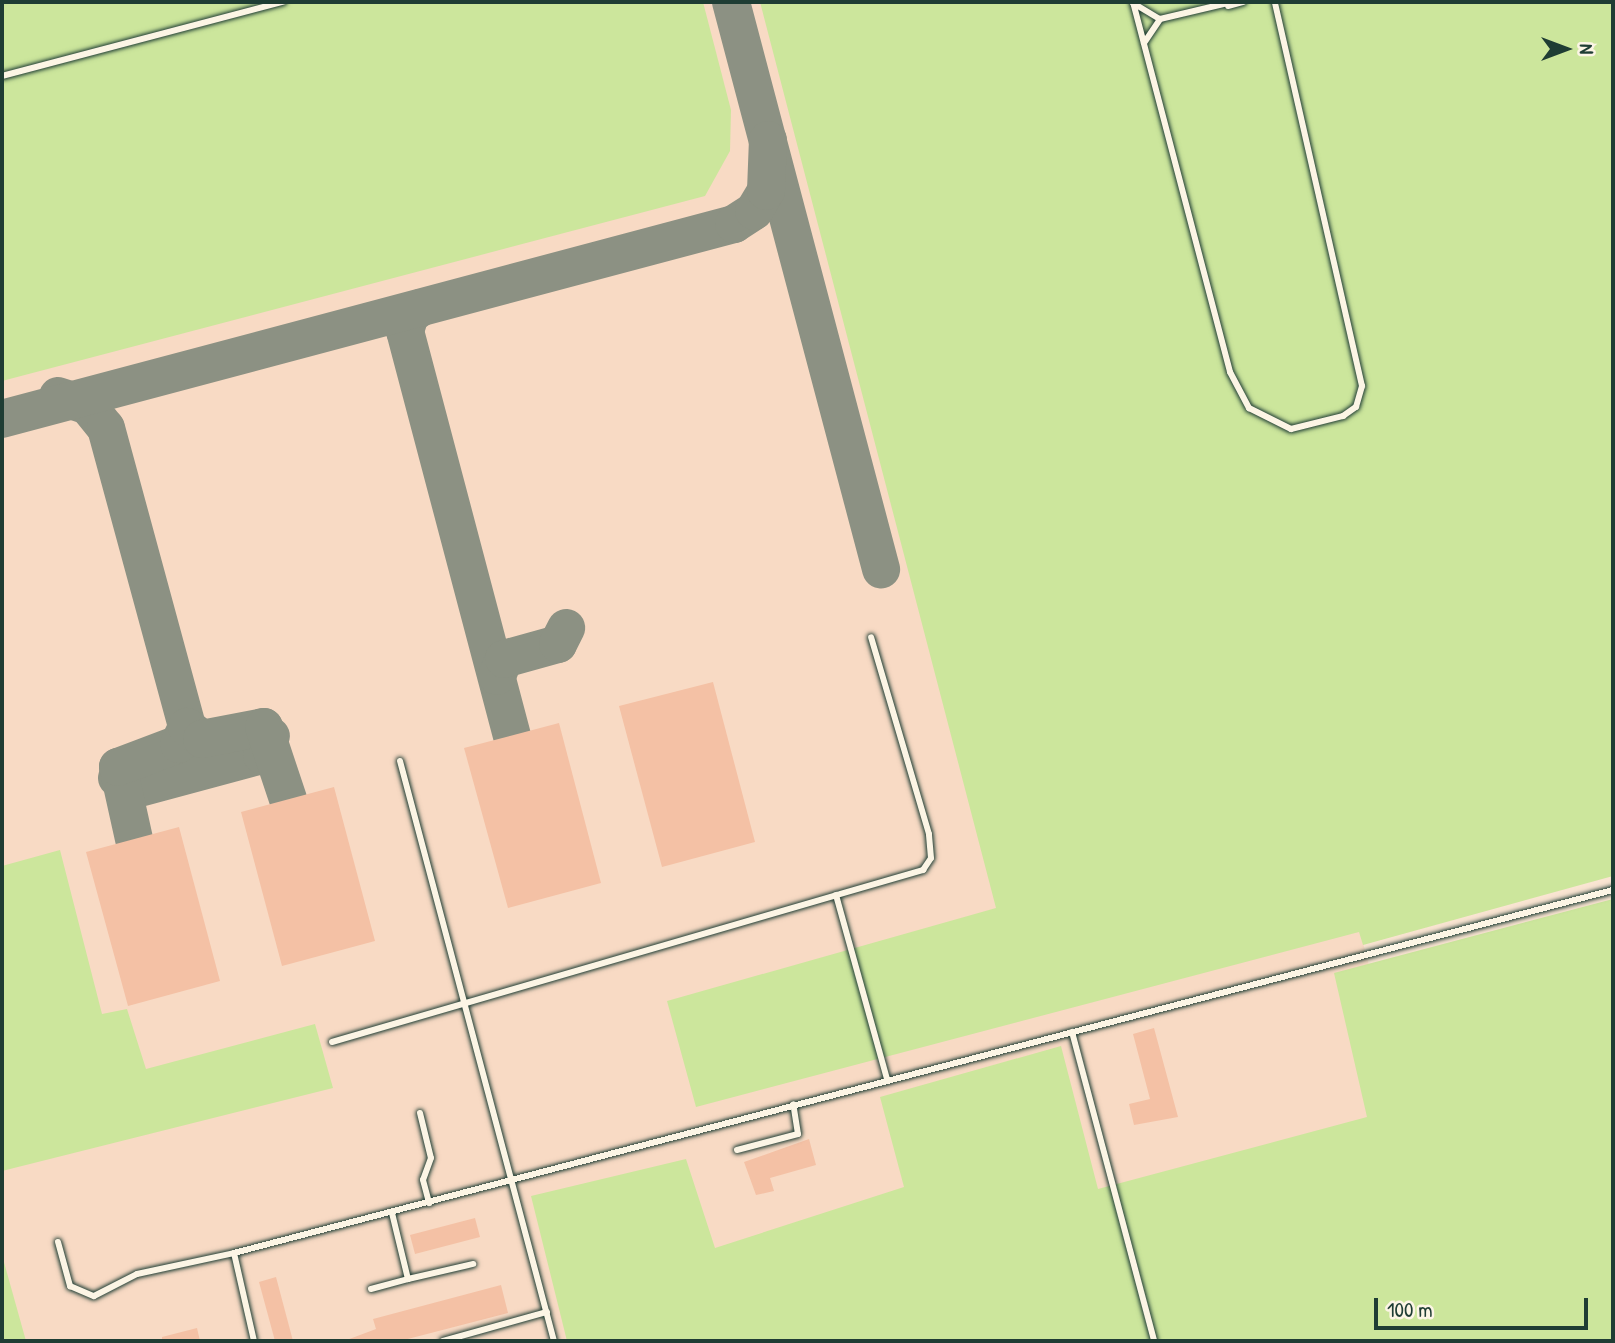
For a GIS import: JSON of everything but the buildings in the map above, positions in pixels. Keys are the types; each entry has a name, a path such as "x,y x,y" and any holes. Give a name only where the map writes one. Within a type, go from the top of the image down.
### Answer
{"lane":[{"path":"2,75 282,2"},
{"path":"1133,2 1160,19 1243,2"},
{"path":"1133,2 1237,390 1249,408 1276,426 1332,421 1356,407 1362,386 1275,2"},
{"path":"1221,8 1232,2"},
{"path":"1144,43 1160,19"},
{"path":"332,1042 923,870 931,859 929,834 872,637"},
{"path":"400,761 555,1341"},
{"path":"58,1242 69,1286 94,1296 137,1275 392,1213 887,1079 1613,890"},
{"path":"836,895 887,1079"},
{"path":"1072,1032 1154,1341"},
{"path":"737,1150 797,1134 793,1104"},
{"path":"421,1113 431,1158 423,1180 429,1203"},
{"path":"392,1213 408,1279"},
{"path":"234,1252 254,1341"},
{"path":"372,1289 474,1264"},
{"path":"443,1341 547,1312"}],"shaded area":[{"path":"2,2 1292,2 1352,901 1468,1341 2,1341"}],"green space":[{"path":"2,2 703,2 731,110 730,151 705,196 2,381"},
{"path":"760,2 1613,2 1613,876 1363,945 1359,932 696,1107 667,1001 996,908"},
{"path":"60,850 102,1014 127,1009 146,1069 315,1024 333,1088 2,1171 2,866"},
{"path":"1613,899 1613,1341 567,1341 531,1196 686,1159 715,1248 904,1187 880,1097 1061,1046 1098,1189 1367,1117 1334,973"},
{"path":"2,1255 26,1341 2,1341"}],"taxiway":[{"path":"731,2 881,569"},
{"path":"2,419 734,224 754,211 766,191 768,140"},
{"path":"420,308 410,315 405,331 512,735"},
{"path":"58,396 88,406 106,428 187,727"},
{"path":"497,676 504,659 558,644 566,628"},
{"path":"134,839 118,767 179,744 187,727 202,739 264,727 288,799"},
{"path":"117,778 136,789 262,755 271,736"}]}
